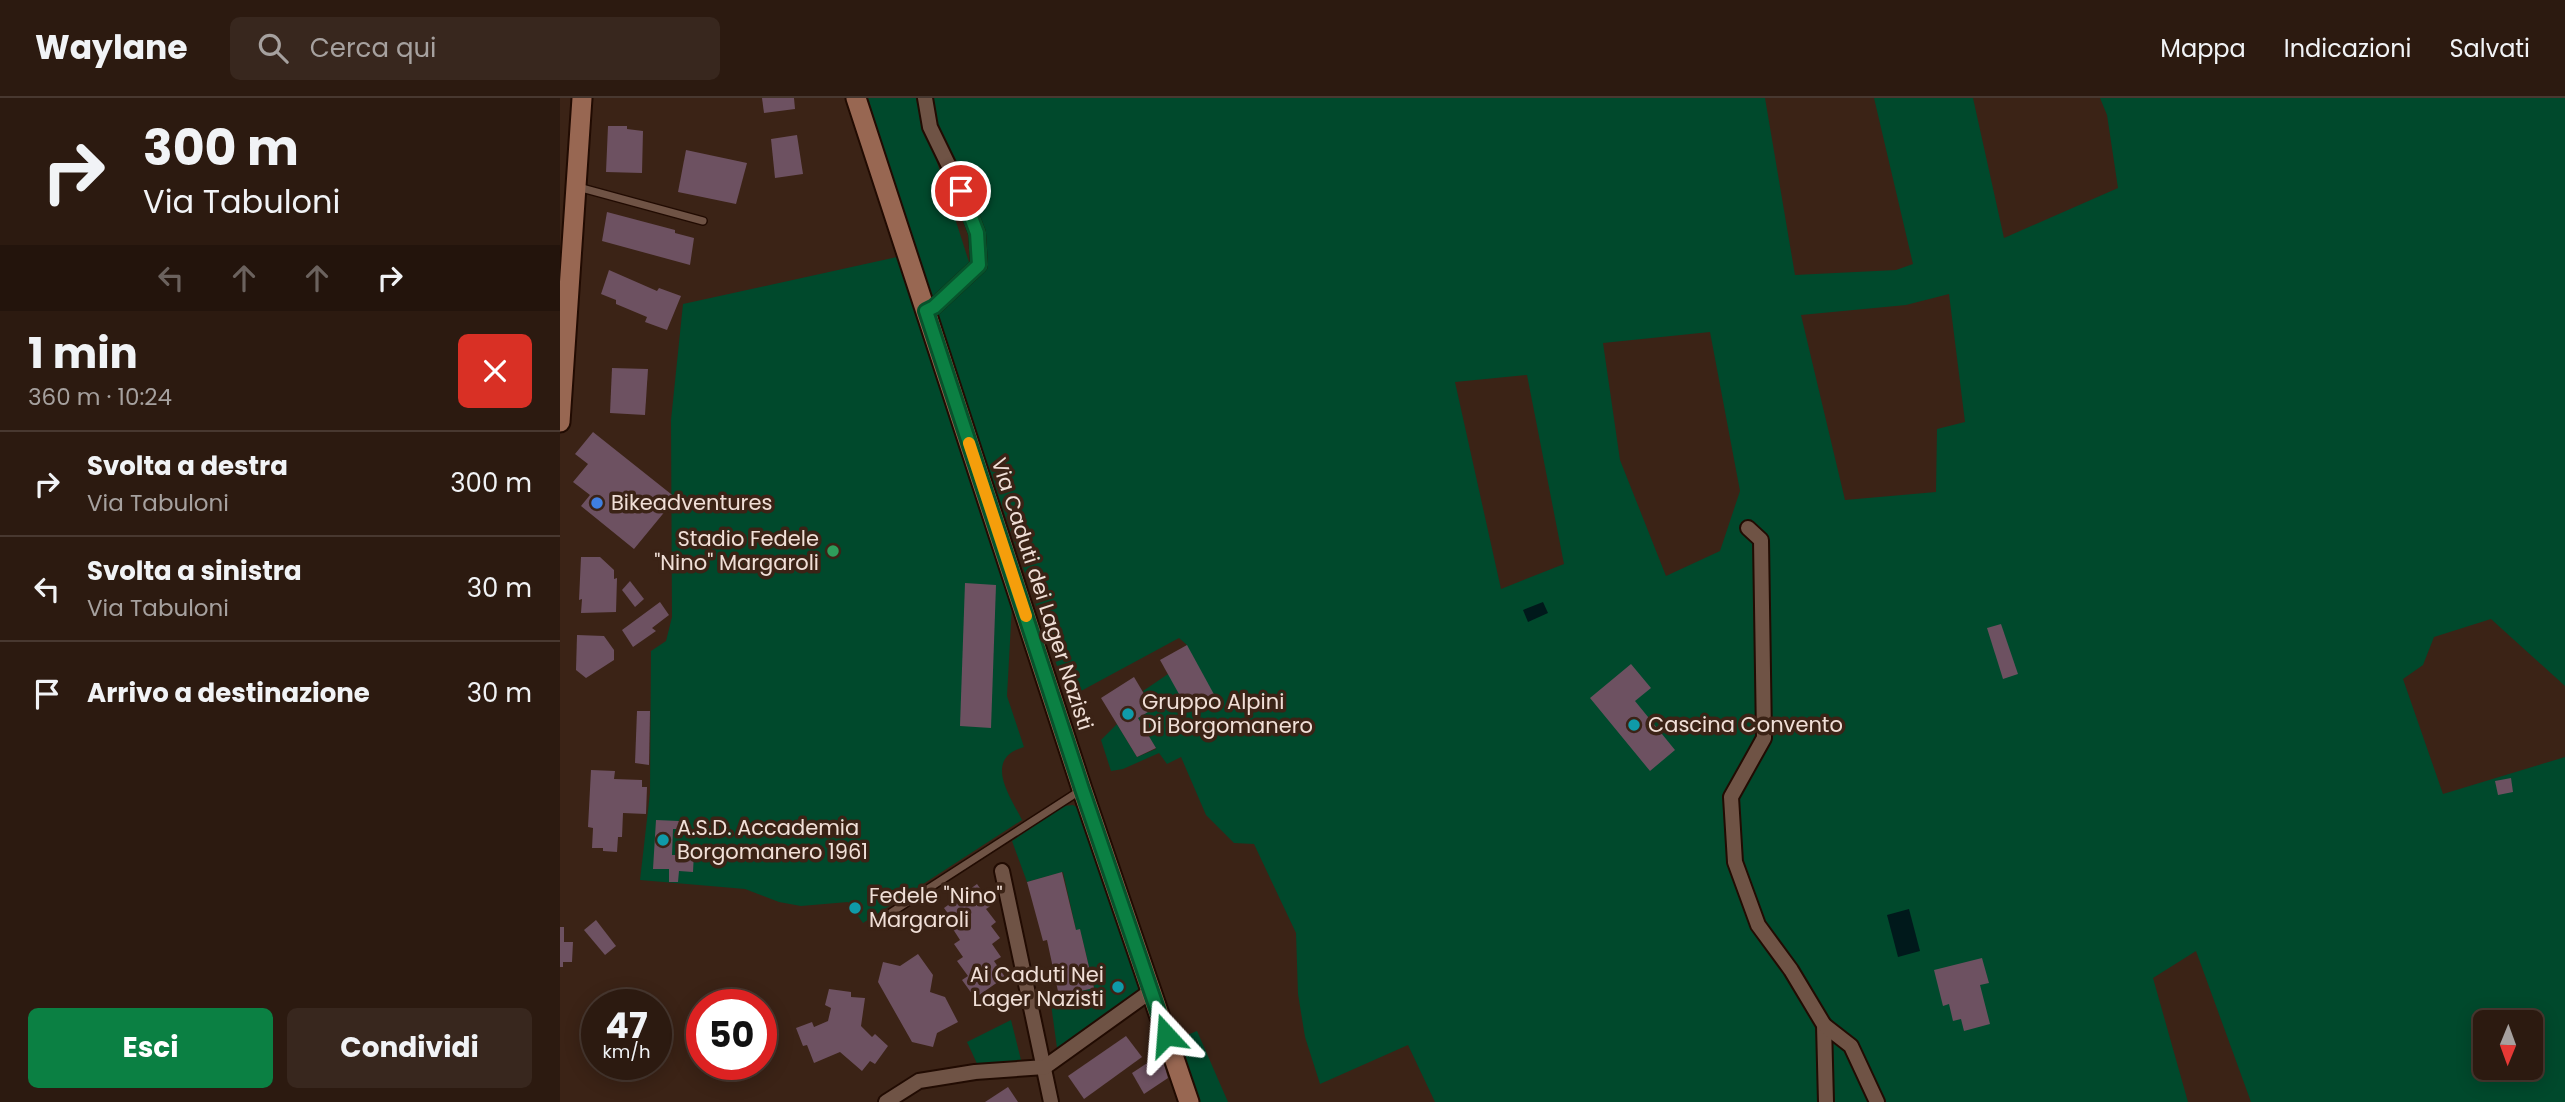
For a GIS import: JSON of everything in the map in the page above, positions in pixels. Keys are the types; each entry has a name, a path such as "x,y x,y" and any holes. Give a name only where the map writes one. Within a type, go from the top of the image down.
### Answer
{"main road":[{"path":"560,422 582,98"},
{"name":"Via Caduti dei Lager Nazisti","path":"856,98 1082,789 1189,1102"}],"street":[{"path":"925,98 930,127 961,191 977,233 979,265 934,307 926,311"},
{"path":"1748,528 1761,540 1764,738 1731,797 1735,862 1758,925 1791,971 1824,1025 1851,1046 1877,1102"},
{"path":"1002,871 1051,1102"},
{"path":"886,1102 919,1080 975,1072 1045,1067 1151,991"},
{"path":"1824,1025 1826,1102"}],"lane":[{"path":"576,187 702,221"},
{"path":"875,923 1082,789"}],"green space":[{"path":"868,98 916,98 923,128 935,156 969,262 987,258 934,121 929,98 1765,98 1795,275 1896,270 1913,264 1874,98 1973,98 2004,238 2118,188 2107,115 2100,98 2565,98 2565,686 2491,619 2434,637 2423,665 2403,679 2443,794 2565,757 2565,1102 2251,1102 2196,951 2153,978 2188,1102 1435,1102 1408,1045 1320,1084 1305,1037 1298,994 1296,933 1254,844 1234,843 1206,815 1181,757 1167,764 1159,753 1123,769 1111,771 1101,740 1117,724 1137,757 1156,749 1138,718 1153,709 1143,691 1168,674 1187,645 1179,638 1068,698 939,324","holes":["1949,294 1965,422 1937,429 1936,492 1845,500 1801,315 1906,305","1710,332 1740,491 1720,551 1666,576 1620,460 1603,343","1527,375 1564,564 1501,589 1455,382"]},
{"name":"Stadio Fedele \"Nino\" Margaroli","path":"897,257 1012,605 1007,696 1024,747 1004,760 1002,769 1007,790 1022,820 863,923 848,902 801,906 779,902 745,889 640,880 650,793 651,651 666,641 672,617 671,420 683,304"},
{"path":"1073,805 1080,809 1140,990 1058,1055 1050,997 1094,987 1080,930 1076,930 1063,872 1027,882 1012,841 1064,806"},
{"path":"1011,1020 1022,1064 979,1068 967,1042"},
{"path":"1197,1031 1228,1102 1196,1102 1175,1040"}],"water":[{"path":"1543,602 1548,613 1528,622 1523,610"},
{"path":"1909,909 1920,951 1898,957 1887,915"}],"building":[{"path":"762,98 794,98 795,109 764,113"},
{"path":"608,126 627,126 627,129 643,131 642,173 606,172"},
{"path":"797,135 803,174 775,178 771,139"},
{"path":"686,150 747,163 736,204 678,192"},
{"path":"607,212 675,230 675,233 694,238 690,265 602,241"},
{"path":"609,270 657,291 659,288 681,296 667,330 645,322 647,317 616,304 616,300 601,294"},
{"path":"612,368 648,369 645,415 610,413"},
{"path":"593,432 676,498 634,549 581,506 590,495 573,482 588,464 575,454"},
{"path":"581,557 600,557 614,570 614,579 617,578 616,612 581,613"},
{"path":"630,581 644,599 635,607 622,590"},
{"path":"965,583 996,585 991,728 960,726"},
{"path":"660,602 669,615 652,628 656,631 633,647 622,630"},
{"path":"2001,624 2018,674 2003,679 1987,628"},
{"path":"577,635 604,636 614,650 614,660 586,678 576,670"},
{"path":"1187,645 1216,698 1189,712 1160,660"},
{"name":"Cascina Convento","path":"1631,664 1651,688 1635,701 1675,750 1650,771 1590,698"},
{"name":"Gruppo Alpini Di Borgomanero","path":"1134,677 1153,709 1138,718 1156,748 1137,757 1101,698"},
{"path":"637,711 650,711 649,765 635,763"},
{"path":"591,770 615,771 614,779 642,780 642,787 647,787 646,814 623,813 622,837 618,837 617,852 592,848 593,828 588,827"},
{"path":"2511,778 2513,792 2498,795 2495,781"},
{"name":"A.S.D. Accademia Borgomanero 1961","path":"656,820 679,821 679,829 673,829 672,855 676,855 676,851 694,852 693,872 679,871 678,882 669,882 669,869 653,869"},
{"path":"1062,872 1076,930 1080,929 1094,988 1059,996 1047,940 1043,941 1027,882"},
{"path":"977,884 992,905 986,909 996,922 991,926 1000,938 992,944 1001,957 994,961 1005,977 975,998 962,980 968,976 957,961 963,957 954,944 960,940 951,926 954,922 944,908"},
{"path":"596,920 616,946 605,955 584,930"},
{"path":"560,927 564,927 564,942 573,942 572,962 563,962 563,967 560,967"},
{"path":"918,954 933,975 930,992 945,997 958,1022 937,1033 933,1047 912,1042 878,982 883,962 900,966"},
{"path":"1982,958 1989,983 1980,985 1990,1024 1964,1031 1961,1019 1953,1021 1949,1004 1943,1006 1934,970"},
{"path":"829,989 851,992 851,997 865,998 861,1026 872,1037 875,1034 888,1046 875,1064 870,1061 862,1071 840,1052 814,1063 807,1045 803,1046 796,1028 812,1022 814,1027 828,1021 831,1008 825,1005"},
{"path":"1126,1036 1142,1057 1084,1099 1068,1076"},
{"path":"1161,1054 1168,1078 1144,1094 1132,1073"},
{"path":"1008,1087 1018,1102 985,1102"}],"slow traffic":[{"path":"969,443 1026,616"}],"place":[{"name":"Bikeadventures","path":"597,503"},
{"name":"Stadio Fedele \"Nino\" Margaroli","path":"833,551"},
{"name":"Gruppo Alpini Di Borgomanero","path":"1128,714"},
{"name":"Cascina Convento","path":"1634,725"},
{"name":"A.S.D. Accademia Borgomanero 1961","path":"663,840"},
{"name":"Fedele \"Nino\" Margaroli","path":"855,908"},
{"name":"Ai Caduti Nei Lager Nazisti","path":"1118,987"}],"route":[{"path":"961,191 977,233 979,265 934,307 926,311 1082,789 1166,1035"}]}
